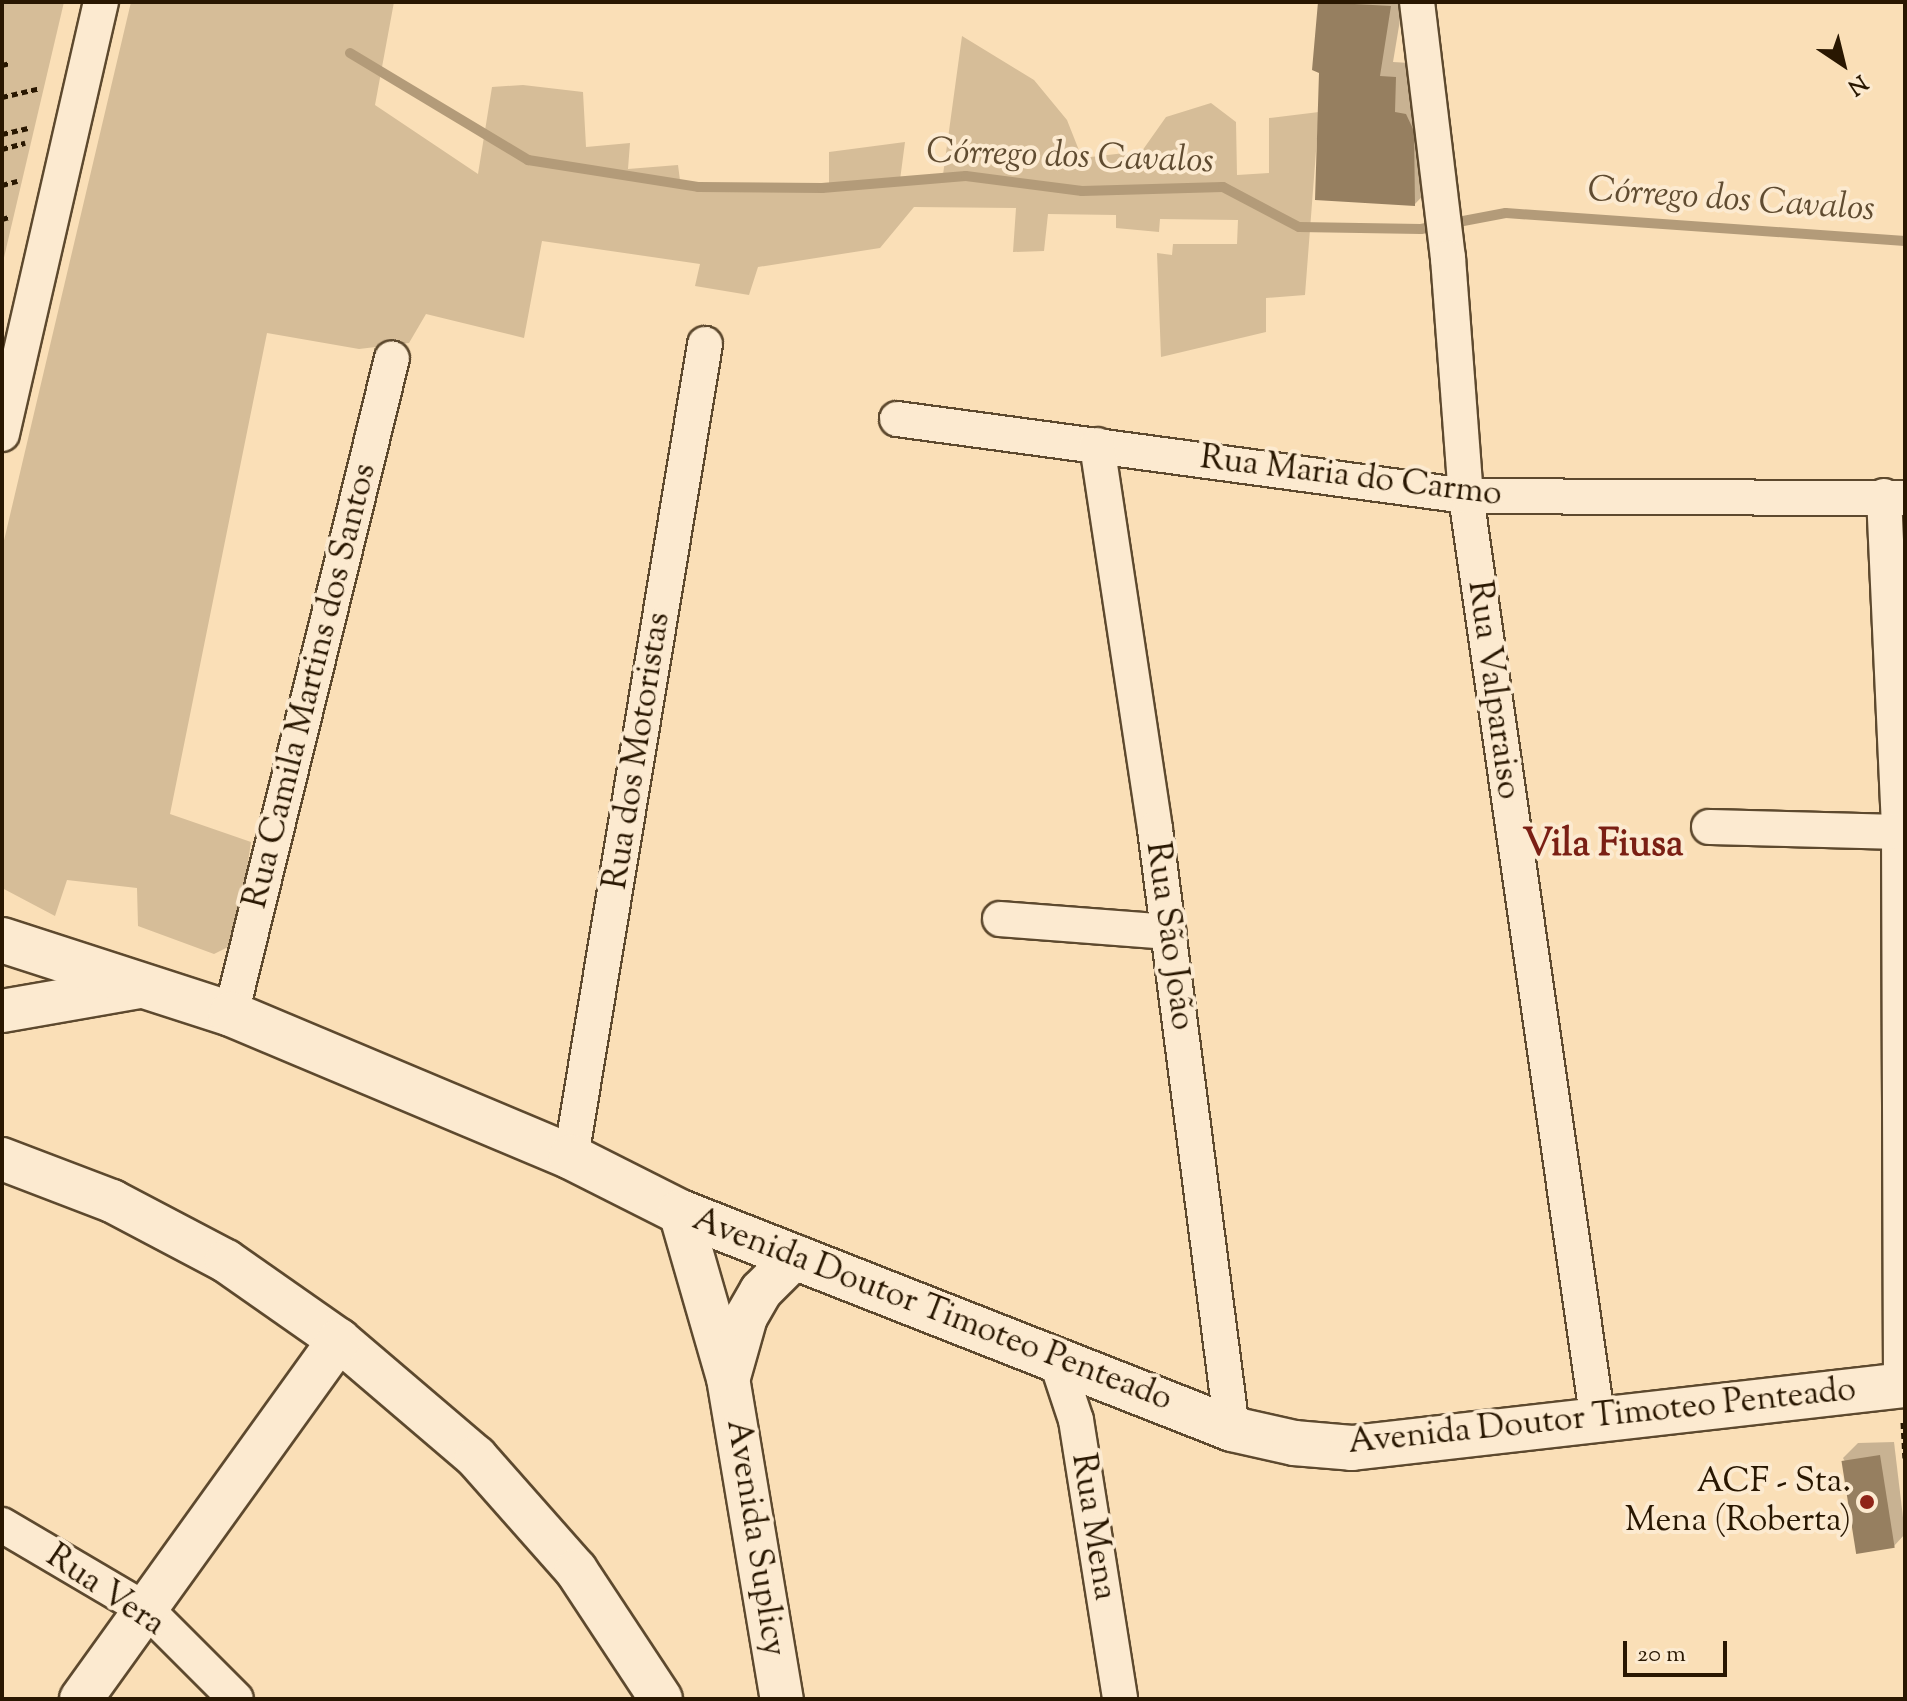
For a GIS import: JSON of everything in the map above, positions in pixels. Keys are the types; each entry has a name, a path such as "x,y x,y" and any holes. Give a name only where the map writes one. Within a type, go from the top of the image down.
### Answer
{"main road":[{"name":"Avenida Doutor Timoteo Penteado","path":"2,940 231,1014 571,1157 680,1212 1232,1429 1294,1443 1352,1448 1903,1385"}],"street":[{"path":"2,434 101,2"},
{"name":"Rua Valparaiso","path":"1417,2 1447,248 1466,496 1598,1422"},
{"name":"Rua dos Motoristas","path":"571,1157 705,344"},
{"name":"Rua Camila Martins dos Santos","path":"231,1014 392,358"},
{"name":"Rua Maria do Carmo","path":"897,419 1466,496 1895,497"},
{"name":"Rua São João","path":"1097,445 1168,932 1232,1429"},
{"path":"1895,497 1902,832 1903,1385"},
{"path":"1709,827 1902,832"},
{"path":"1000,919 1168,932"},
{"path":"2,1011 145,986"},
{"path":"2,1159 112,1201 213,1254 339,1340 476,1457 576,1570 661,1699"},
{"name":"Avenida Suplicy","path":"680,1212 728,1378 782,1699"},
{"name":"Avenida Suplicy","path":"728,1378 746,1317 761,1291 796,1256"},
{"path":"81,1699 148,1611 339,1340"},
{"name":"Rua Mena","path":"1055,1357 1076,1420 1120,1699"},
{"name":"Rua Vera","path":"2,1525 148,1611 236,1699"}],"path":[{"path":"2,65 10,63"},
{"path":"2,97 38,89"},
{"path":"2,134 29,128"},
{"path":"2,149 25,143"},
{"path":"2,185 17,181"}],"shaded area":[{"path":"2,2 64,2 2,266"},
{"path":"131,2 394,2 375,105 478,174 492,87 523,85 583,92 586,147 630,143 628,169 678,165 681,188 829,190 829,152 905,142 900,180 942,182 962,36 1034,80 1067,120 1082,158 1142,151 1166,117 1211,103 1236,122 1237,175 1269,173 1269,118 1319,112 1305,295 1266,298 1266,332 1161,357 1157,253 1172,255 1173,244 1237,244 1238,220 1160,219 1159,232 1116,228 1116,215 1048,214 1044,251 1013,252 1016,208 914,207 880,248 758,267 749,295 695,286 700,264 542,241 524,338 426,314 409,343 359,349 267,333 170,814 251,842 236,943 214,954 138,926 137,888 67,880 55,916 2,888 2,549"}],"building":[{"path":"1318,2 1391,6 1380,76 1396,77 1395,112 1406,114 1414,131 1415,206 1315,200 1319,73 1312,70"},
{"name":"ACF - Sta. Mena (Roberta)","path":"1880,1455 1895,1548 1856,1554 1841,1461"}],"waterway":[{"name":"Córrego dos Cavalos","path":"350,53 528,160 698,187 822,188 966,176 1082,191 1223,187 1299,227 1421,229 1506,213 1905,241"}],"place":[{"name":"ACF - Sta. Mena (Roberta)","path":"1867,1502"}],"district":[{"name":"Vila Fiusa","path":"1603,847"}]}
